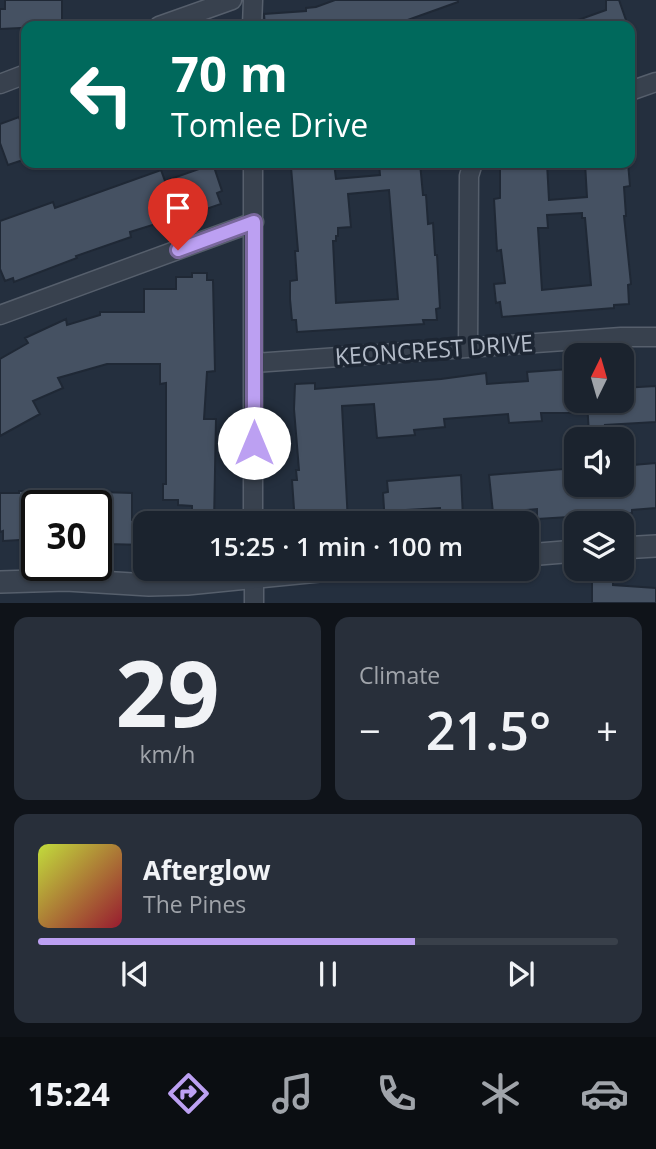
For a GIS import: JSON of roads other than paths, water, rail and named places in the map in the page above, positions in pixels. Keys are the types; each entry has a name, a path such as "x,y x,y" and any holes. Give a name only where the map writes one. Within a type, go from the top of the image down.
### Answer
{"street":[{"path":"173,21 232,0"},
{"path":"252,21 253,0"},
{"path":"0,84 21,76"},
{"path":"635,89 656,82"},
{"path":"253,168 253,511"},
{"path":"468,348 469,176 471,168"},
{"path":"0,315 254,222"},
{"name":"KEONCREST DRIVE","path":"254,363 621,337 656,337"},
{"path":"634,547 656,546"},
{"path":"539,554 564,552"},
{"path":"0,582 66,580 149,585 218,581"},
{"path":"254,581 254,603"}]}
